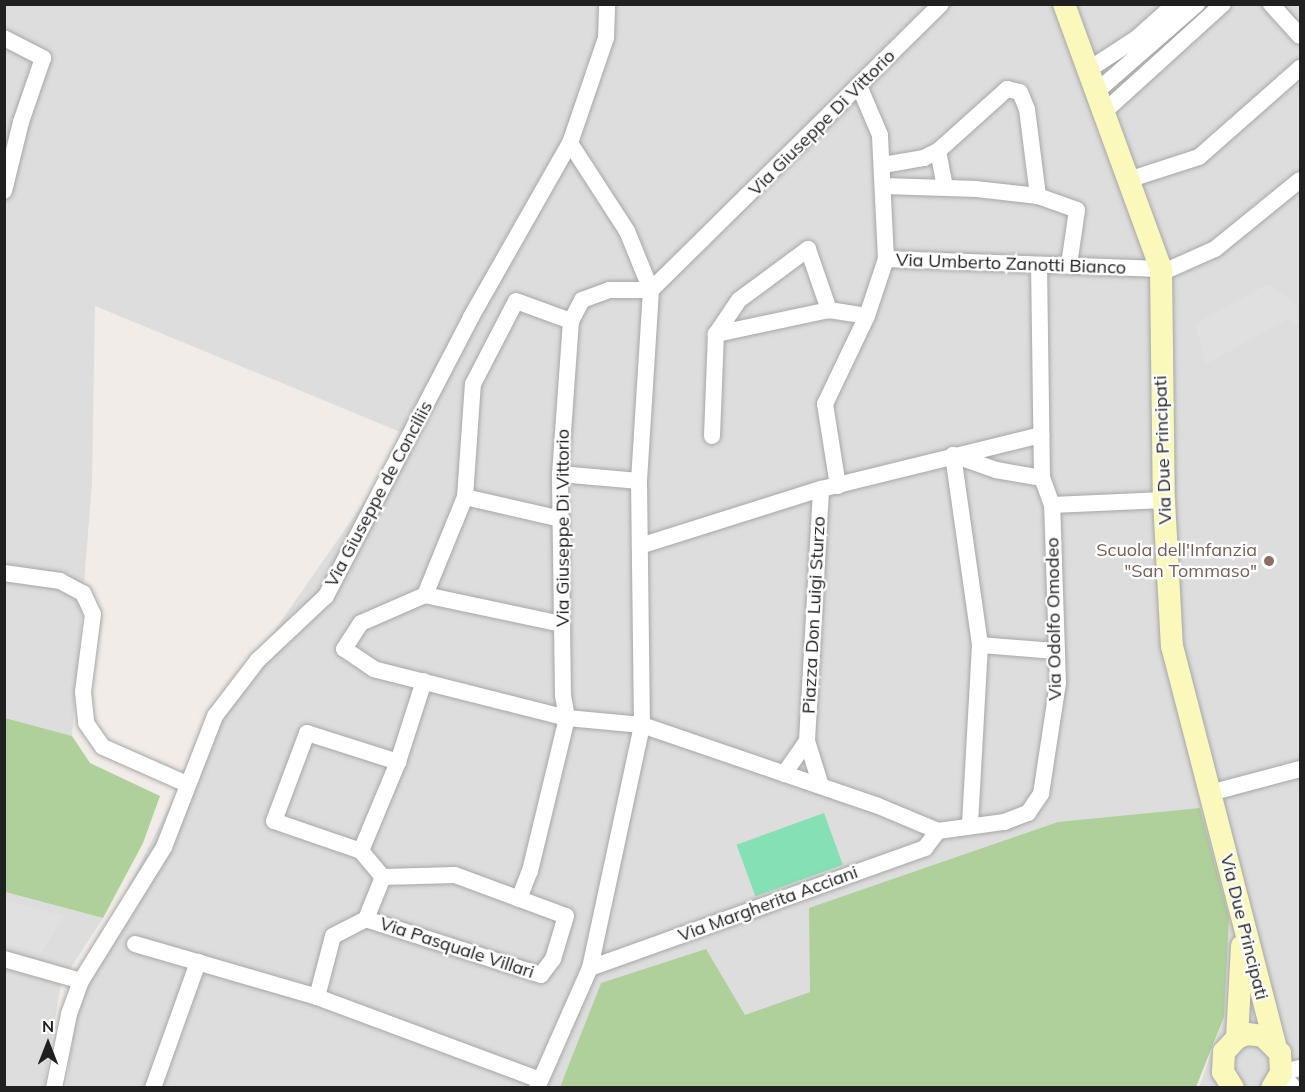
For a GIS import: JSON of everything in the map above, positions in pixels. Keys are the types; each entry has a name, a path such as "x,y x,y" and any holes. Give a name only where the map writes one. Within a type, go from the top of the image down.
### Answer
{"street":[{"name":"Via Giuseppe de Conciliis","path":"54,1088 69,1014 81,981 164,848 214,716 258,660 326,596 471,316 570,143 606,38 607,4"},
{"name":"Via Giuseppe Di Vittorio","path":"651,290 860,88 941,4"},
{"name":"Via Due Principati","path":"1064,4 1131,179 1161,272 1164,500 1172,646 1275,1044 1287,1079"},
{"path":"1088,70 1137,38 1175,4"},
{"path":"1101,101 1197,4"},
{"path":"1101,101 1223,4"},
{"path":"1271,4 1300,36"},
{"path":"4,38 43,58 21,122 4,190"},
{"path":"1131,179 1199,157 1300,68"},
{"path":"860,88 880,135 886,259"},
{"path":"882,165 924,158 938,151 1007,89 1020,92 1027,109 1038,196"},
{"path":"135,944 317,997 538,1084 591,968 642,725 639,481 651,290 627,231 570,143"},
{"path":"938,151 945,187"},
{"path":"1161,272 1215,249 1300,180"},
{"path":"884,186 945,187 1038,196 1077,210 1069,265"},
{"path":"712,436 716,334 739,300 808,249 829,310"},
{"name":"Via Umberto Zanotti Bianco","path":"838,486 825,404 867,316 886,259 1069,265 1161,272"},
{"name":"Via Odolfo Omodeo","path":"970,824 1004,822 1028,813 1041,794 1058,683 1052,505 1042,478 1039,265"},
{"path":"425,596 465,497 473,384 516,301 571,321 582,300 609,290 651,290"},
{"path":"716,334 829,310 867,316"},
{"name":"Via Giuseppe Di Vittorio","path":"519,899 530,871 567,718 562,624 560,474 571,321"},
{"path":"640,546 821,489 1041,435"},
{"path":"953,455 996,470 1042,478"},
{"path":"562,624 425,596 362,623 344,649 374,669 567,718 642,725 821,786 938,831 970,824 980,645 953,455"},
{"path":"560,474 639,481"},
{"name":"Piazza Don Luigi Sturzo","path":"821,489 807,741 821,786"},
{"path":"465,497 561,519"},
{"path":"1052,505 1164,500"},
{"path":"4,573 60,581 83,593 93,614 83,692 86,723 103,747 187,784"},
{"path":"980,645 1057,651"},
{"path":"362,851 398,762 424,681"},
{"path":"398,762 307,733 274,821 362,851 383,877 455,876 519,899"},
{"path":"784,774 807,741"},
{"path":"1210,793 1300,770"},
{"name":"Via Margherita Acciani","path":"591,968 925,848 938,831"},
{"name":"Via Pasquale Villari","path":"317,997 333,936 366,919 383,877"},
{"name":"Via Pasquale Villari","path":"366,919 541,975 553,959 566,916 519,899"},
{"path":"1237,1038 1244,923"},
{"path":"4,959 81,981"},
{"path":"153,1088 198,962"},
{"path":"1225,1082 1224,1052 1237,1038 1257,1034 1275,1044"}],"shaded area":[{"path":"4,5 1300,5 1300,1087 1199,1087 1224,1017 810,992 744,1016 601,983 560,1087 66,1087 81,981 215,716 410,436 95,306 92,482 72,736 5,718"},
{"path":"1268,284 1300,307 1300,328 1289,318 1206,364 1195,324"},
{"path":"4,892 103,918 61,983 44,1087 5,1087"},
{"path":"5,900 64,916 41,953 5,944"}],"green space":[{"path":"5,718 72,736 90,763 160,796 143,843 103,918 5,892"},
{"path":"1200,808 1229,918 1224,1017 1196,1087 560,1087 601,983 706,949 745,1015 810,992 809,908 1058,822"},
{"path":"824,813 843,865 755,896 737,845"}],"place":[{"name":"Scuola dell'Infanzia \"San Tommaso\"","path":"1269,561"}]}
